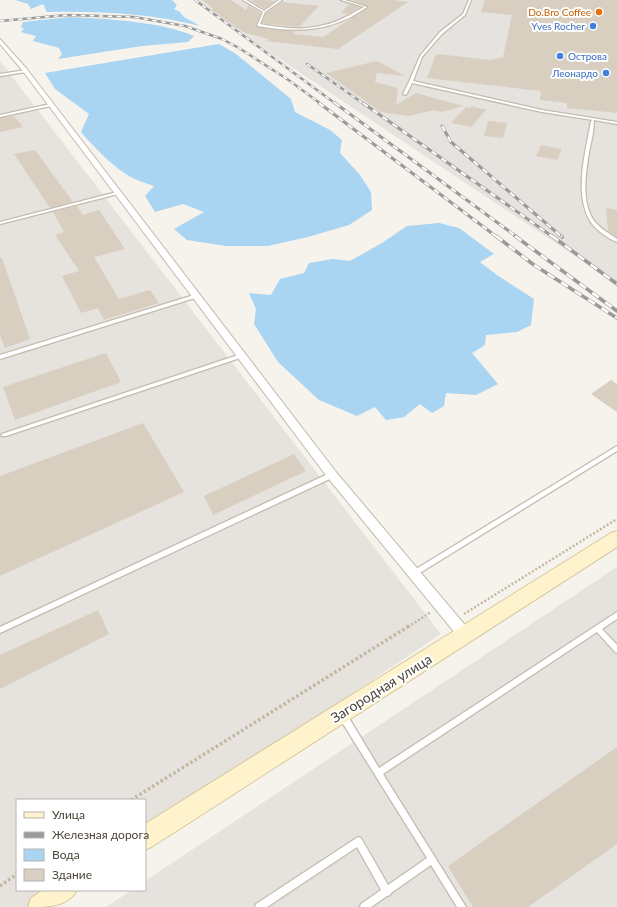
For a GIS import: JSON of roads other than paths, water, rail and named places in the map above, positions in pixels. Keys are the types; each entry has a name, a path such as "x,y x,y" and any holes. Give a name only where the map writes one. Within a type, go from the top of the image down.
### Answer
{"main road":[{"name":"Загородная улица","path":"146,837 341,714 459,628 617,538"},
{"path":"40,907 64,891"}],"street":[{"path":"0,41 26,71 50,105 332,475 459,628"}],"lane":[{"path":"244,0 264,12"},
{"path":"281,0 264,12 258,25 303,30 331,25 354,15 366,7 342,0"},
{"path":"405,94 421,57 441,34 464,14 470,0"},
{"path":"0,75 26,71"},
{"path":"411,82 497,102 593,121 617,124"},
{"path":"0,116 50,105"},
{"path":"593,121 584,181 586,209 592,221 617,241"},
{"path":"0,223 117,193"},
{"path":"0,357 196,296"},
{"path":"4,435 241,356"},
{"path":"413,574 617,448"},
{"path":"0,630 332,475"},
{"path":"378,773 617,615"},
{"path":"597,628 617,650"},
{"path":"341,714 462,907"},
{"path":"259,907 358,842 387,892"},
{"path":"364,907 432,859"}],"water":[{"path":"15,0 172,0 177,5 174,9 180,12 184,17 200,26 162,18 124,14 47,12 43,4 31,9 28,4"},
{"path":"70,17 149,24 180,31 194,36 188,42 142,46 58,59 62,54 59,48 33,41 36,36 21,32 24,29 21,27 23,22"},
{"path":"219,44 236,54 291,99 295,112 330,130 342,140 340,153 360,175 371,192 372,210 349,225 308,237 268,246 226,246 187,240 174,229 204,212 183,204 155,212 145,196 154,186 136,180 104,157 81,132 89,114 55,89 45,73"},
{"path":"439,223 459,228 494,254 480,262 534,299 531,325 517,332 486,335 485,345 472,353 498,384 476,395 446,393 444,406 432,413 420,404 404,417 386,420 375,407 357,416 319,400 278,362 254,324 256,309 249,293 271,295 280,279 304,273 309,263 333,259 350,261 382,243 407,226"}],"railway":[{"path":"195,0 336,104"},
{"path":"0,21 67,15 134,17 185,26 222,39 239,48 290,81 321,104"},
{"path":"307,64 364,104"},
{"path":"319,103 497,237"},
{"path":"335,103 517,237"},
{"path":"363,103 553,237"},
{"path":"442,126 451,142 562,237 561,236"},
{"path":"496,236 534,265 617,318"},
{"path":"515,236 617,311"},
{"path":"552,236 617,284"}],"place":[{"name":"Do.Bro Coffee","path":"599,12"},
{"name":"Yves Rocher","path":"593,26"},
{"name":"Острова","path":"560,56"},
{"name":"Леонардо","path":"606,73"}]}
